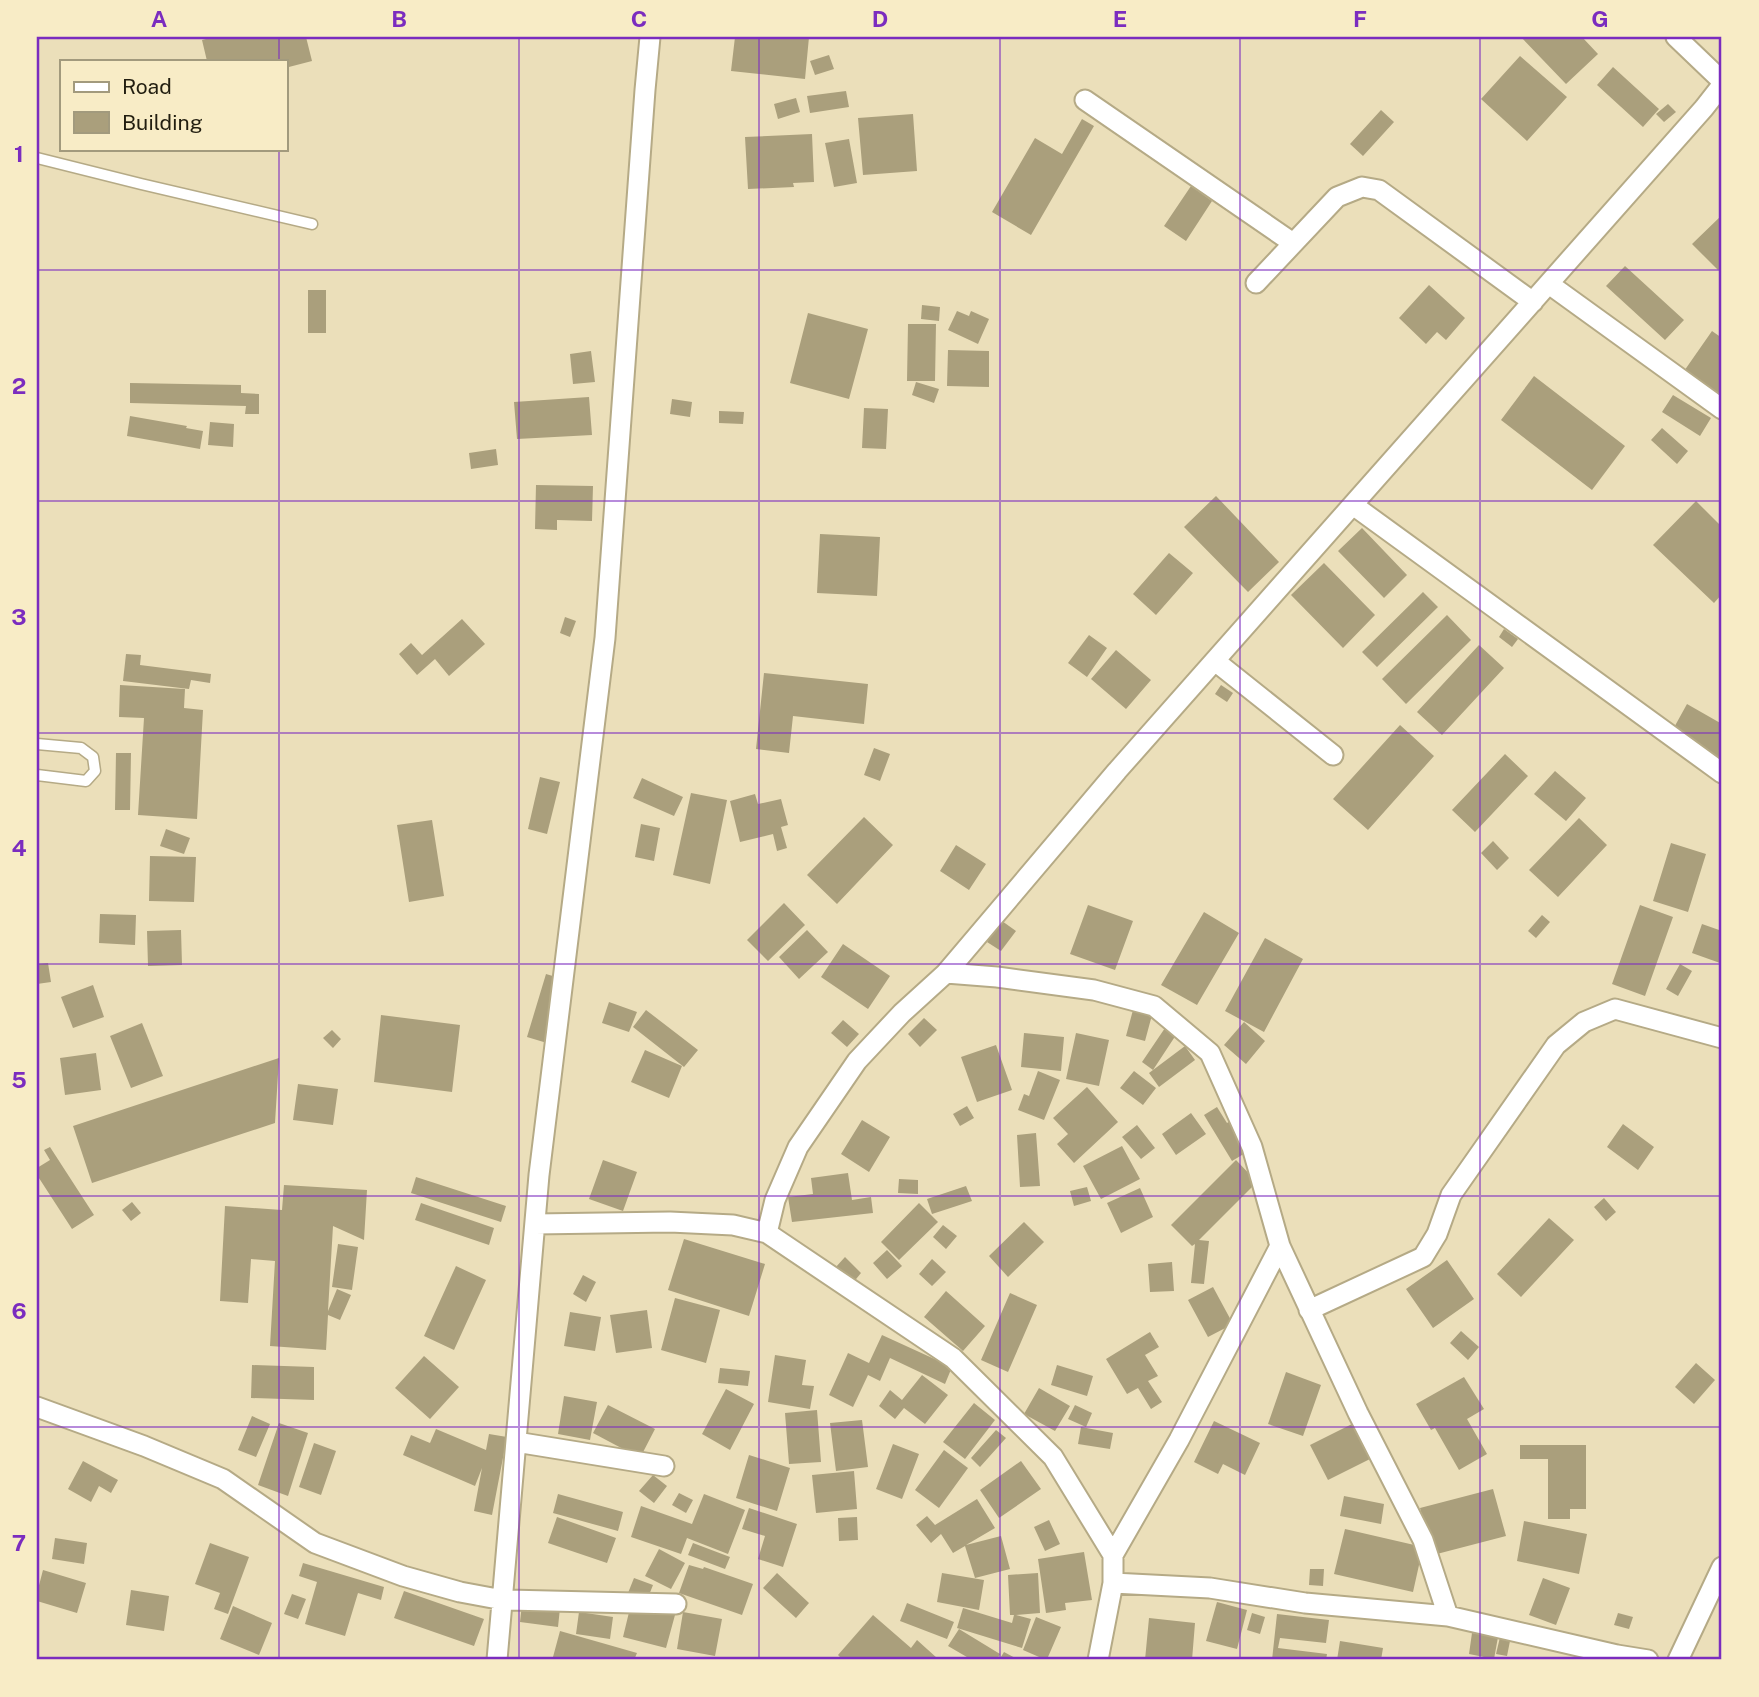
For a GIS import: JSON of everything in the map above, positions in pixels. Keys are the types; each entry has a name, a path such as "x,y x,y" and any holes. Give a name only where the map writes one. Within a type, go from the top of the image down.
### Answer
{"street":[{"path":"498,1660 539,1175 605,638 650,37"},
{"path":"767,1233 775,1200 798,1147 856,1060 946,973 1108,782 1549,284 1722,83 1676,37"},
{"path":"1085,100 1293,243"},
{"path":"1256,283 1337,197 1362,187 1379,190 1533,302"},
{"path":"1549,284 1722,409"},
{"path":"1353,505 1722,773"},
{"path":"1215,661 1333,755"},
{"path":"946,973 1094,990 1154,1006 1210,1053 1252,1147 1280,1246 1358,1413 1423,1540 1448,1616"},
{"path":"1309,1310 1423,1257 1437,1234 1451,1195 1556,1045 1584,1022 1615,1009 1722,1038"},
{"path":"534,1224 733,1224 767,1233 953,1358 1053,1457 1113,1555"},
{"path":"1098,1660 1113,1583 1113,1555 1179,1440 1280,1246"},
{"path":"37,1407 144,1446 223,1479 315,1543 403,1576 460,1592 503,1600 676,1604"},
{"path":"516,1442 664,1466"},
{"path":"1678,1660 1722,1567"},
{"path":"1113,1583 1210,1588 1305,1603 1448,1616 1648,1660"}],"lane":[{"path":"37,158 312,225"},
{"path":"37,744 81,748 93,757 95,771 86,781 37,775"}],"building":[{"path":"214,37 306,37 312,61 287,67 287,60 207,60 202,40"},
{"path":"735,37 809,37 805,79 731,71"},
{"path":"1521,37 1582,37 1598,54 1566,84"},
{"path":"829,55 834,69 815,75 810,61"},
{"path":"1520,56 1567,97 1527,141 1481,99"},
{"path":"1613,67 1659,109 1643,127 1597,85"},
{"path":"846,91 849,107 810,113 807,96"},
{"path":"796,98 800,112 778,119 774,104"},
{"path":"1668,104 1676,112 1664,122 1656,114"},
{"path":"1381,110 1394,122 1363,156 1350,144"},
{"path":"913,114 917,171 863,175 858,118"},
{"path":"1082,119 1094,126 1031,235 992,212 1035,138 1062,154"},
{"path":"812,134 814,182 793,183 794,187 748,189 745,137"},
{"path":"849,139 857,183 834,187 825,143"},
{"path":"1191,186 1212,201 1186,241 1164,226"},
{"path":"1722,215 1722,266 1718,270 1692,244"},
{"path":"1625,266 1684,320 1665,340 1606,286"},
{"path":"1429,285 1465,318 1446,340 1437,332 1426,344 1399,318"},
{"path":"308,290 326,290 326,333 308,333"},
{"path":"922,305 940,307 939,321 921,319"},
{"path":"957,311 969,316 971,311 989,319 978,344 948,330"},
{"path":"808,313 868,329 849,399 790,383"},
{"path":"908,324 936,324 935,381 907,381"},
{"path":"1712,331 1722,338 1722,402 1682,374"},
{"path":"948,350 989,351 989,387 947,386"},
{"path":"591,351 595,382 573,384 570,354"},
{"path":"1534,376 1625,446 1592,490 1501,420"},
{"path":"916,382 939,389 934,403 912,395"},
{"path":"130,383 241,385 241,393 259,394 259,414 245,414 246,406 130,403"},
{"path":"1673,395 1711,418 1700,436 1662,412"},
{"path":"589,397 592,435 517,439 514,402"},
{"path":"672,399 692,402 690,417 670,414"},
{"path":"864,408 888,409 886,449 862,448"},
{"path":"719,411 744,412 743,424 719,423"},
{"path":"130,416 203,431 200,449 127,436"},
{"path":"210,422 234,424 233,447 208,445"},
{"path":"1662,428 1688,451 1677,464 1651,440"},
{"path":"496,449 498,465 471,469 469,453"},
{"path":"536,485 593,486 592,521 557,520 557,530 535,529"},
{"path":"1216,496 1279,562 1248,592 1184,527"},
{"path":"1696,501 1722,527 1722,594 1714,603 1653,545"},
{"path":"1362,528 1407,575 1384,598 1338,551"},
{"path":"820,534 880,537 877,596 817,593"},
{"path":"1169,553 1193,573 1156,615 1133,594"},
{"path":"1324,563 1375,615 1343,648 1291,595"},
{"path":"1423,592 1438,607 1377,667 1362,652"},
{"path":"1447,615 1471,640 1406,704 1382,679"},
{"path":"565,617 576,621 570,637 560,633"},
{"path":"462,619 485,644 449,676 435,659 417,675 399,654 411,643 422,655"},
{"path":"1504,629 1518,639 1512,647 1499,637"},
{"path":"1089,635 1107,648 1087,677 1068,663"},
{"path":"1479,645 1504,668 1442,735 1417,712"},
{"path":"1116,650 1151,680 1126,709 1091,679"},
{"path":"126,654 141,655 140,665 211,674 210,683 191,680 189,689 123,681"},
{"path":"764,673 868,684 864,724 793,716 789,753 756,749"},
{"path":"120,685 185,689 184,708 203,710 197,819 138,815 144,718 119,717"},
{"path":"1221,685 1233,693 1227,702 1215,694"},
{"path":"1687,704 1722,724 1722,763 1671,733"},
{"path":"1400,725 1434,756 1368,830 1333,799"},
{"path":"874,748 890,754 880,781 864,775"},
{"path":"116,753 131,753 130,810 115,810"},
{"path":"1505,754 1528,776 1475,832 1452,810"},
{"path":"1555,771 1586,798 1566,821 1534,794"},
{"path":"540,777 560,782 547,834 528,829"},
{"path":"642,778 683,797 674,816 633,798"},
{"path":"691,793 727,800 710,884 673,875"},
{"path":"755,794 758,804 781,799 788,825 781,827 787,848 777,851 773,834 740,842 730,801"},
{"path":"864,817 893,845 837,904 807,875"},
{"path":"1579,818 1607,845 1558,897 1529,870"},
{"path":"432,820 444,896 409,902 397,825"},
{"path":"641,824 660,828 654,861 635,857"},
{"path":"166,829 190,838 184,854 160,846"},
{"path":"1493,841 1509,858 1497,870 1481,853"},
{"path":"1671,843 1706,854 1688,912 1653,901"},
{"path":"956,845 986,864 969,890 940,871"},
{"path":"150,856 196,857 194,902 149,901"},
{"path":"784,903 805,925 768,961 747,940"},
{"path":"1088,905 1133,921 1115,970 1070,954"},
{"path":"1640,905 1673,917 1645,996 1612,984"},
{"path":"1204,912 1239,933 1197,1005 1161,985"},
{"path":"100,914 136,915 135,945 99,943"},
{"path":"1542,915 1550,922 1536,938 1528,931"},
{"path":"1002,921 1016,931 1001,951 987,942"},
{"path":"1702,924 1722,931 1720,963 1692,953"},
{"path":"181,930 182,965 148,966 147,931"},
{"path":"807,930 828,952 799,979 779,957"},
{"path":"1265,938 1303,959 1264,1032 1225,1011"},
{"path":"843,944 890,976 868,1009 821,977"},
{"path":"48,963 51,982 37,984 37,964"},
{"path":"1680,964 1692,971 1678,996 1666,989"},
{"path":"546,974 566,980 547,1043 527,1037"},
{"path":"93,985 104,1017 73,1028 61,997"},
{"path":"609,1002 637,1012 629,1032 602,1023"},
{"path":"646,1010 698,1050 684,1067 633,1027"},
{"path":"1133,1010 1152,1015 1145,1041 1126,1036"},
{"path":"381,1015 460,1025 452,1092 374,1082"},
{"path":"924,1018 937,1030 920,1047 908,1034"},
{"path":"843,1020 859,1034 847,1047 831,1033"},
{"path":"1244,1022 1265,1041 1246,1064 1224,1045"},
{"path":"142,1023 163,1076 131,1088 110,1036"},
{"path":"1165,1028 1176,1035 1153,1070 1142,1062"},
{"path":"332,1030 341,1039 333,1048 323,1038"},
{"path":"1024,1033 1064,1037 1061,1071 1021,1067"},
{"path":"1076,1033 1109,1040 1099,1086 1066,1079"},
{"path":"996,1045 1012,1090 977,1102 961,1057"},
{"path":"1185,1046 1195,1060 1159,1087 1149,1073"},
{"path":"645,1050 682,1066 669,1098 631,1082"},
{"path":"96,1053 101,1090 65,1095 60,1058"},
{"path":"279,1058 275,1123 92,1183 73,1126"},
{"path":"1038,1071 1060,1080 1044,1120 1018,1110 1024,1094 1029,1096"},
{"path":"1134,1071 1156,1088 1143,1105 1120,1088"},
{"path":"298,1084 338,1089 333,1125 293,1120"},
{"path":"1087,1087 1118,1122 1074,1163 1057,1144 1068,1134 1053,1118"},
{"path":"967,1106 974,1118 960,1126 953,1114"},
{"path":"1217,1107 1227,1123 1234,1119 1252,1149 1232,1161 1204,1115"},
{"path":"1191,1113 1206,1134 1176,1155 1162,1134"},
{"path":"862,1120 890,1137 869,1172 841,1154"},
{"path":"1623,1124 1654,1147 1638,1170 1607,1147"},
{"path":"1137,1125 1155,1148 1141,1159 1122,1137"},
{"path":"1036,1133 1040,1186 1020,1187 1017,1135"},
{"path":"1122,1146 1140,1179 1101,1199 1083,1166"},
{"path":"50,1147 94,1215 72,1229 37,1175 37,1168 50,1160 44,1150"},
{"path":"603,1160 637,1172 623,1211 589,1199"},
{"path":"1236,1160 1257,1182 1199,1240 1209,1241 1204,1284 1191,1283 1195,1244 1192,1246 1171,1225"},
{"path":"848,1173 852,1200 871,1197 873,1213 792,1222 788,1197 813,1194 811,1178"},
{"path":"416,1177 506,1206 501,1222 411,1193"},
{"path":"899,1179 918,1180 918,1194 898,1193"},
{"path":"284,1185 367,1190 364,1240 333,1226 328,1311 337,1289 351,1295 340,1320 328,1315 326,1350 270,1346 275,1261 251,1259 248,1303 220,1301 225,1206 282,1210"},
{"path":"966,1186 972,1201 932,1214 927,1199"},
{"path":"1087,1187 1091,1201 1074,1206 1070,1191"},
{"path":"1140,1188 1153,1217 1121,1233 1107,1203"},
{"path":"1604,1198 1616,1212 1606,1221 1594,1207"},
{"path":"132,1202 141,1213 131,1221 122,1210"},
{"path":"421,1203 494,1228 489,1245 415,1220"},
{"path":"919,1203 938,1222 899,1260 881,1242"},
{"path":"1549,1218 1574,1240 1521,1297 1497,1274"},
{"path":"1024,1222 1044,1242 1008,1277 989,1256"},
{"path":"943,1225 957,1236 946,1249 933,1237"},
{"path":"684,1239 765,1264 749,1316 668,1290"},
{"path":"338,1244 358,1247 352,1290 332,1287"},
{"path":"887,1250 902,1266 887,1279 873,1263"},
{"path":"845,1257 861,1273 852,1284 835,1268"},
{"path":"932,1259 946,1272 932,1286 919,1274"},
{"path":"1447,1260 1474,1299 1433,1328 1406,1289"},
{"path":"1172,1262 1174,1291 1150,1292 1148,1264"},
{"path":"456,1266 486,1280 454,1350 424,1336"},
{"path":"583,1275 596,1282 586,1302 573,1294"},
{"path":"1213,1287 1233,1324 1208,1337 1188,1300"},
{"path":"946,1291 985,1326 963,1351 924,1317"},
{"path":"1010,1293 1037,1305 1008,1372 981,1360"},
{"path":"675,1298 720,1310 706,1363 661,1350"},
{"path":"647,1310 652,1348 616,1353 610,1315"},
{"path":"570,1312 601,1317 595,1351 564,1346"},
{"path":"1461,1331 1479,1347 1468,1360 1450,1343"},
{"path":"1150,1332 1159,1347 1145,1355 1158,1376 1148,1381 1162,1402 1151,1409 1138,1388 1127,1394 1106,1359"},
{"path":"882,1335 952,1367 945,1384 890,1358 880,1381 868,1375 853,1407 829,1395 848,1353 869,1363"},
{"path":"775,1355 806,1360 802,1385 814,1386 810,1409 768,1402"},
{"path":"424,1356 459,1387 430,1419 395,1388"},
{"path":"1696,1363 1715,1380 1694,1404 1675,1387"},
{"path":"252,1365 314,1367 314,1400 251,1398"},
{"path":"1057,1365 1093,1376 1087,1396 1051,1385"},
{"path":"720,1368 750,1371 748,1386 718,1383"},
{"path":"1286,1372 1321,1385 1303,1436 1268,1424"},
{"path":"922,1375 948,1395 925,1424 904,1408 895,1419 879,1406 890,1390 902,1400"},
{"path":"1464,1377 1484,1409 1467,1419 1487,1454 1459,1470 1435,1428 1431,1430 1416,1404"},
{"path":"1039,1388 1070,1406 1055,1431 1024,1414"},
{"path":"726,1389 754,1404 730,1450 702,1434"},
{"path":"564,1396 597,1402 590,1440 558,1434"},
{"path":"974,1403 995,1420 965,1459 943,1442"},
{"path":"608,1405 655,1429 640,1458 593,1433"},
{"path":"1075,1405 1092,1413 1086,1427 1068,1419"},
{"path":"817,1410 821,1462 789,1464 785,1413"},
{"path":"252,1416 270,1424 256,1457 238,1450"},
{"path":"862,1420 868,1467 836,1471 830,1423"},
{"path":"1214,1421 1260,1443 1245,1475 1223,1464 1218,1474 1194,1462"},
{"path":"1356,1422 1374,1457 1328,1480 1310,1445"},
{"path":"279,1423 308,1433 288,1496 258,1485"},
{"path":"1081,1427 1113,1433 1110,1449 1078,1444"},
{"path":"436,1429 486,1450 489,1434 507,1437 492,1515 474,1511 482,1468 475,1486 403,1455 411,1435 430,1443"},
{"path":"996,1430 1006,1438 980,1467 971,1458"},
{"path":"314,1443 336,1451 321,1495 299,1487"},
{"path":"893,1444 919,1454 902,1499 876,1489"},
{"path":"1520,1445 1586,1445 1586,1509 1570,1509 1570,1519 1548,1519 1548,1459 1520,1459"},
{"path":"944,1450 968,1468 939,1508 915,1490"},
{"path":"749,1455 790,1468 777,1511 736,1498"},
{"path":"83,1461 118,1480 111,1493 99,1486 91,1502 68,1489"},
{"path":"1021,1461 1041,1489 999,1518 980,1490"},
{"path":"854,1471 857,1509 816,1513 812,1475"},
{"path":"653,1475 667,1486 654,1503 639,1491"},
{"path":"1493,1489 1506,1536 1433,1555 1420,1508"},
{"path":"679,1493 693,1500 686,1513 672,1505"},
{"path":"558,1494 623,1512 618,1531 553,1513"},
{"path":"704,1494 745,1510 728,1554 687,1538 681,1554 631,1537 641,1506 692,1524"},
{"path":"1344,1496 1384,1504 1381,1524 1340,1516"},
{"path":"977,1499 995,1528 966,1545 1001,1536 1010,1569 975,1578 965,1546 953,1553 941,1534 931,1543 916,1525 927,1516 935,1525"},
{"path":"749,1508 797,1524 783,1567 758,1559 765,1536 742,1529"},
{"path":"557,1517 616,1538 607,1563 548,1543"},
{"path":"857,1517 858,1540 839,1541 838,1518"},
{"path":"1049,1520 1060,1544 1045,1551 1034,1527"},
{"path":"1524,1521 1587,1534 1579,1574 1517,1561"},
{"path":"1345,1529 1423,1547 1413,1592 1334,1574"},
{"path":"55,1538 87,1543 84,1564 52,1559"},
{"path":"210,1543 249,1557 228,1614 214,1609 220,1593 195,1584"},
{"path":"693,1543 730,1557 725,1569 688,1555"},
{"path":"659,1549 685,1563 671,1589 645,1576"},
{"path":"1084,1552 1092,1600 1065,1603 1066,1610 1046,1613 1038,1559"},
{"path":"303,1563 384,1587 381,1600 358,1593 345,1636 305,1624 317,1582 299,1576"},
{"path":"689,1565 703,1569 704,1567 753,1584 742,1615 679,1593"},
{"path":"1310,1569 1324,1569 1323,1586 1309,1585"},
{"path":"43,1570 86,1583 77,1613 37,1601"},
{"path":"777,1573 809,1603 796,1618 763,1588"},
{"path":"942,1573 984,1580 979,1610 937,1602"},
{"path":"1038,1573 1040,1613 1016,1615 1031,1619 1022,1648 957,1628 963,1608 1012,1623 1014,1615 1010,1615 1008,1575"},
{"path":"634,1578 653,1585 647,1600 628,1593"},
{"path":"1543,1578 1570,1588 1556,1625 1529,1615"},
{"path":"131,1590 169,1596 164,1631 126,1625"},
{"path":"404,1591 484,1619 474,1646 394,1618"},
{"path":"292,1594 306,1599 298,1619 284,1614"},
{"path":"1217,1602 1247,1610 1237,1649 1206,1641"},
{"path":"907,1603 954,1622 947,1639 900,1621"},
{"path":"522,1604 560,1608 558,1627 520,1622"},
{"path":"631,1604 675,1615 666,1648 623,1637"},
{"path":"233,1606 272,1623 259,1655 220,1639"},
{"path":"579,1612 613,1617 610,1639 576,1634"},
{"path":"683,1612 722,1619 715,1656 677,1649"},
{"path":"1252,1613 1265,1617 1260,1634 1247,1630"},
{"path":"1618,1613 1633,1617 1629,1629 1614,1625"},
{"path":"1277,1614 1329,1620 1326,1643 1280,1638 1278,1648 1327,1654 1326,1660 1272,1660"},
{"path":"873,1615 911,1648 917,1640 937,1658 843,1660 838,1655"},
{"path":"1036,1617 1061,1627 1048,1657 1055,1660 1046,1660 1023,1650"},
{"path":"1149,1618 1195,1623 1192,1660 1145,1660"},
{"path":"959,1629 1000,1654 997,1660 972,1660 948,1646"},
{"path":"560,1631 637,1653 634,1660 565,1660 553,1657"},
{"path":"1472,1633 1498,1637 1494,1659 1469,1654"},
{"path":"1501,1633 1511,1636 1507,1656 1496,1654"},
{"path":"1340,1641 1383,1648 1381,1660 1337,1660"},
{"path":"1004,1652 1019,1660 999,1660"}]}
